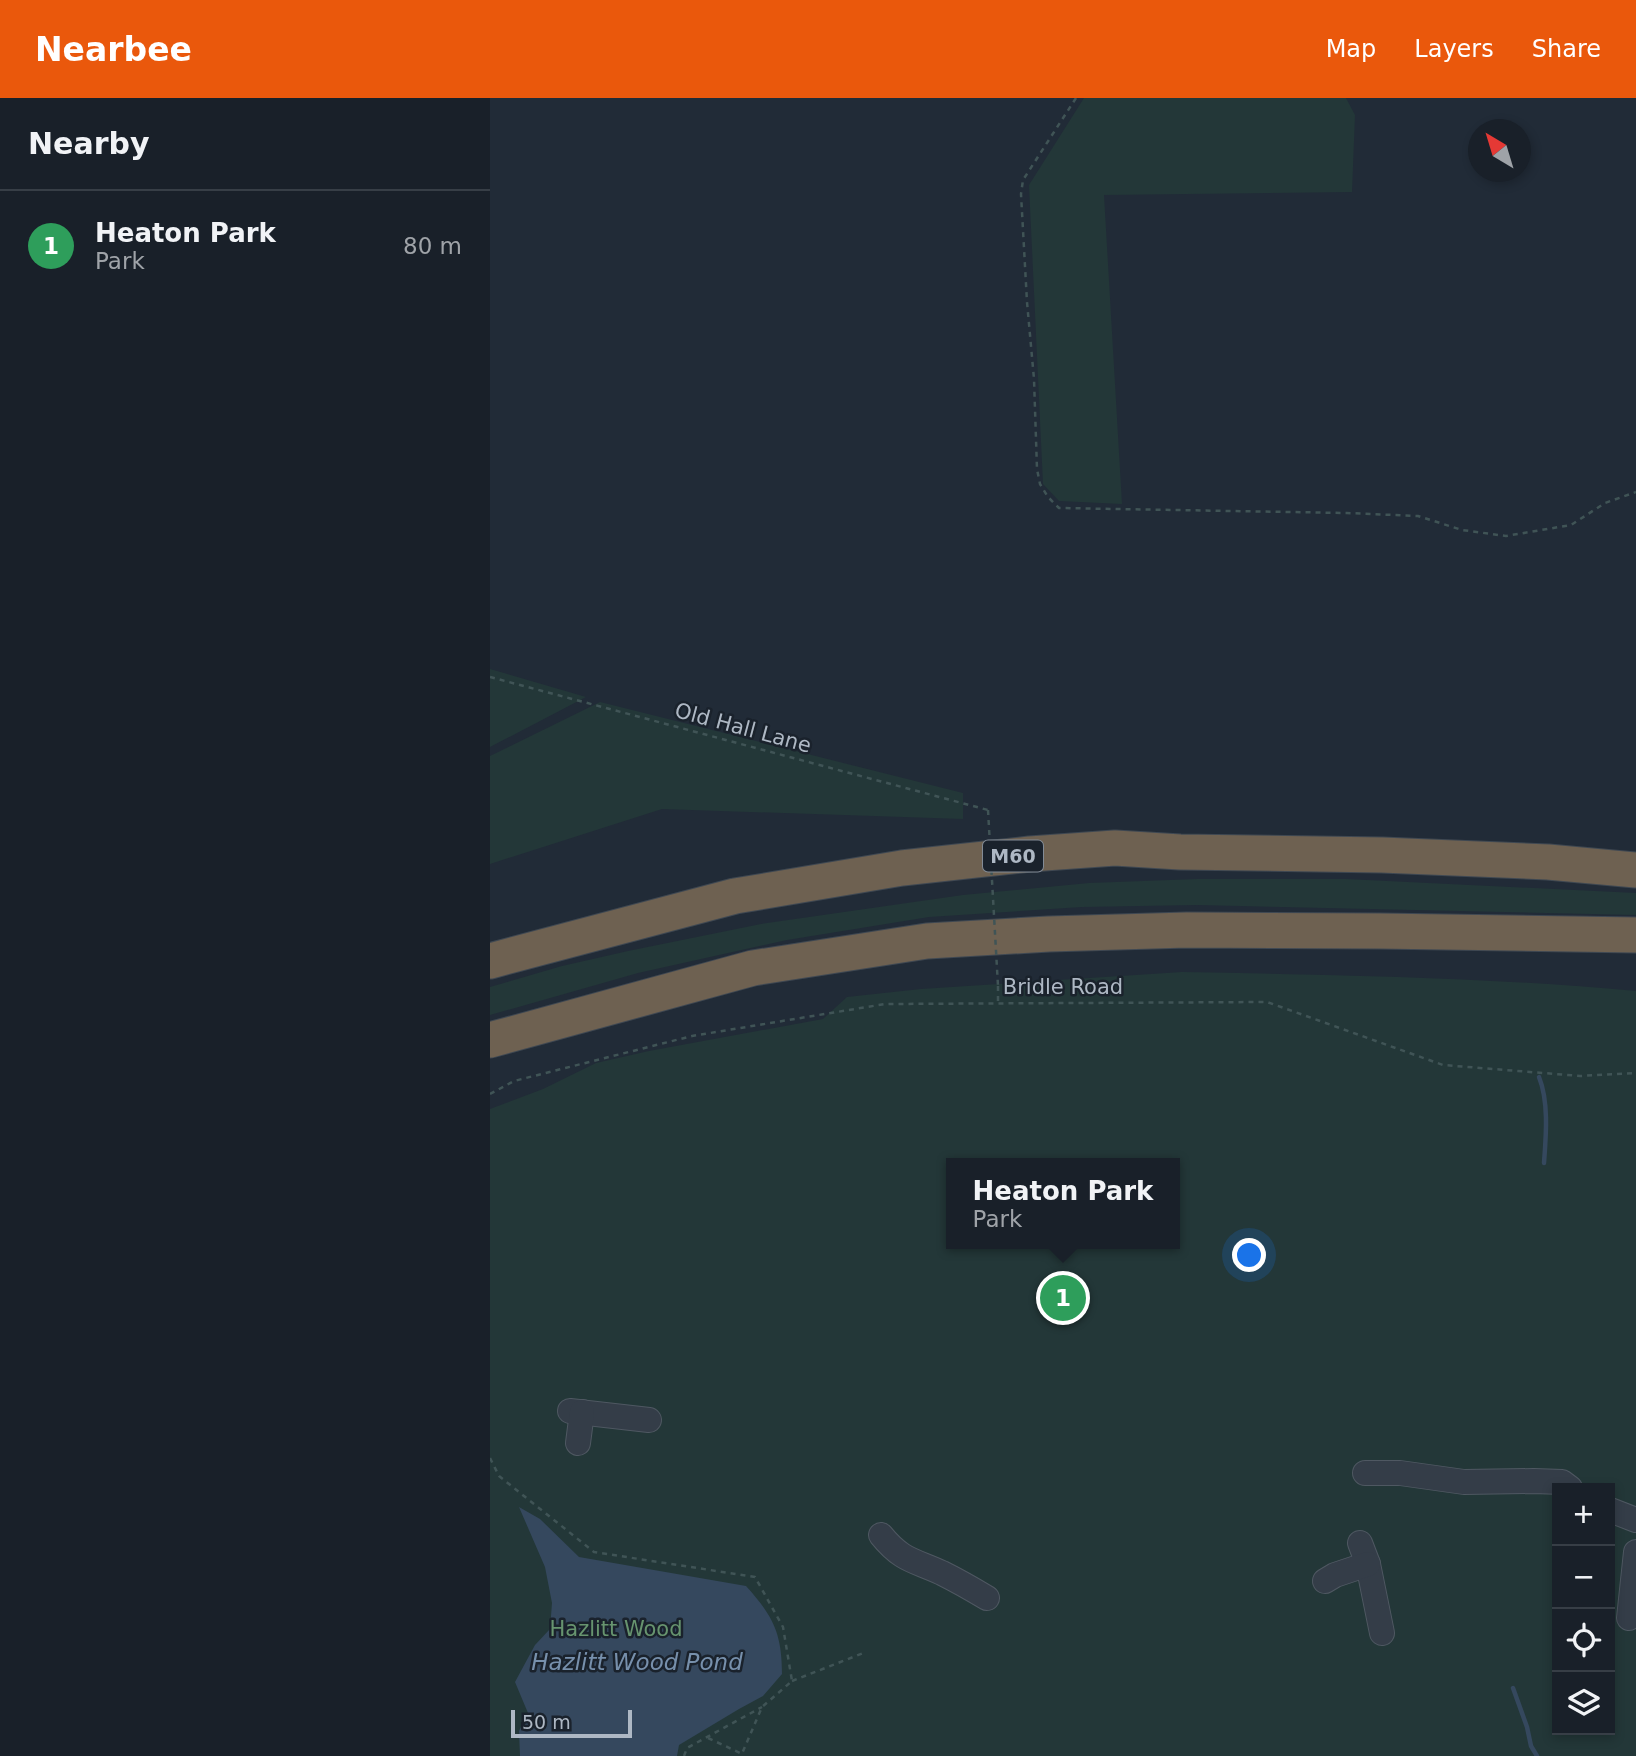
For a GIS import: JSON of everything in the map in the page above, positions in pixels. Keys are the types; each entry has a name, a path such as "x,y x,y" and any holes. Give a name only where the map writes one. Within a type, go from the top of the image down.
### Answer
{"highway":[{"name":"M60","path":"490,961 736,896 902,868 1030,854 1115,848 1180,852 1382,855 1548,862 1636,870"},
{"name":"M60","path":"1548,862 1636,856"},
{"path":"490,1040 753,968 927,941 1187,930 1636,935"},
{"path":"1543,934 1636,950"}],"lane":[{"path":"580,1443 576,1412 621,1417 647,1410"},
{"path":"1365,1473 1400,1473 1464,1482 1563,1483"},
{"path":"1615,1512 1636,1520"},
{"path":"881,1535 892,1549 912,1562 963,1583 987,1598"},
{"path":"1629,1618 1636,1552"},
{"path":"1325,1581 1364,1553 1382,1633"}],"path":[{"path":"1076,98 1023,180 1021,194 1034,379 1037,469 1040,484 1059,508 1418,516 1462,530 1506,536 1571,525 1605,503 1636,492"},
{"name":"Old Hall Lane","path":"490,677 988,810 999,1003"},
{"name":"Bridle Road","path":"490,1094 514,1081 692,1036 885,1004 1267,1002 1443,1065 1580,1076 1636,1073"},
{"path":"490,1458 499,1476 594,1552 755,1577 783,1627 792,1681"},
{"path":"684,1756 687,1748 762,1707 792,1681 866,1652"},
{"path":"708,1738 741,1755 762,1707"}],"green space":[{"path":"1084,98 1346,98 1355,115 1352,192 1104,195 1122,504 1059,501 1043,484 1029,185"},
{"path":"490,669 586,697 490,747"},
{"path":"600,702 963,793 963,819 662,809 490,864 490,756"},
{"path":"1197,879 1346,879 1636,893 1636,915 1197,905 1082,907 929,917 787,940 638,973 490,1015 490,987 562,966 761,924 963,895 1089,883"},
{"name":"Hazlitt Wood","path":"1182,972 1466,980 1636,991 1636,1756 490,1756 490,1109 543,1089 596,1063 823,1019 847,997 921,989"}],"water":[{"name":"Hazlitt Wood Pond","path":"519,1507 540,1519 579,1557 746,1586 774,1626 780,1647 782,1674 763,1696 679,1745 677,1756 520,1756 519,1731 528,1713 515,1682 535,1645 550,1629 552,1603 545,1567"}],"waterway":[{"path":"1539,1077 1546,1108 1544,1163"},
{"path":"1513,1688 1531,1746 1537,1756"}],"place":[{"name":"Heaton Park","path":"1063,1298"}]}
